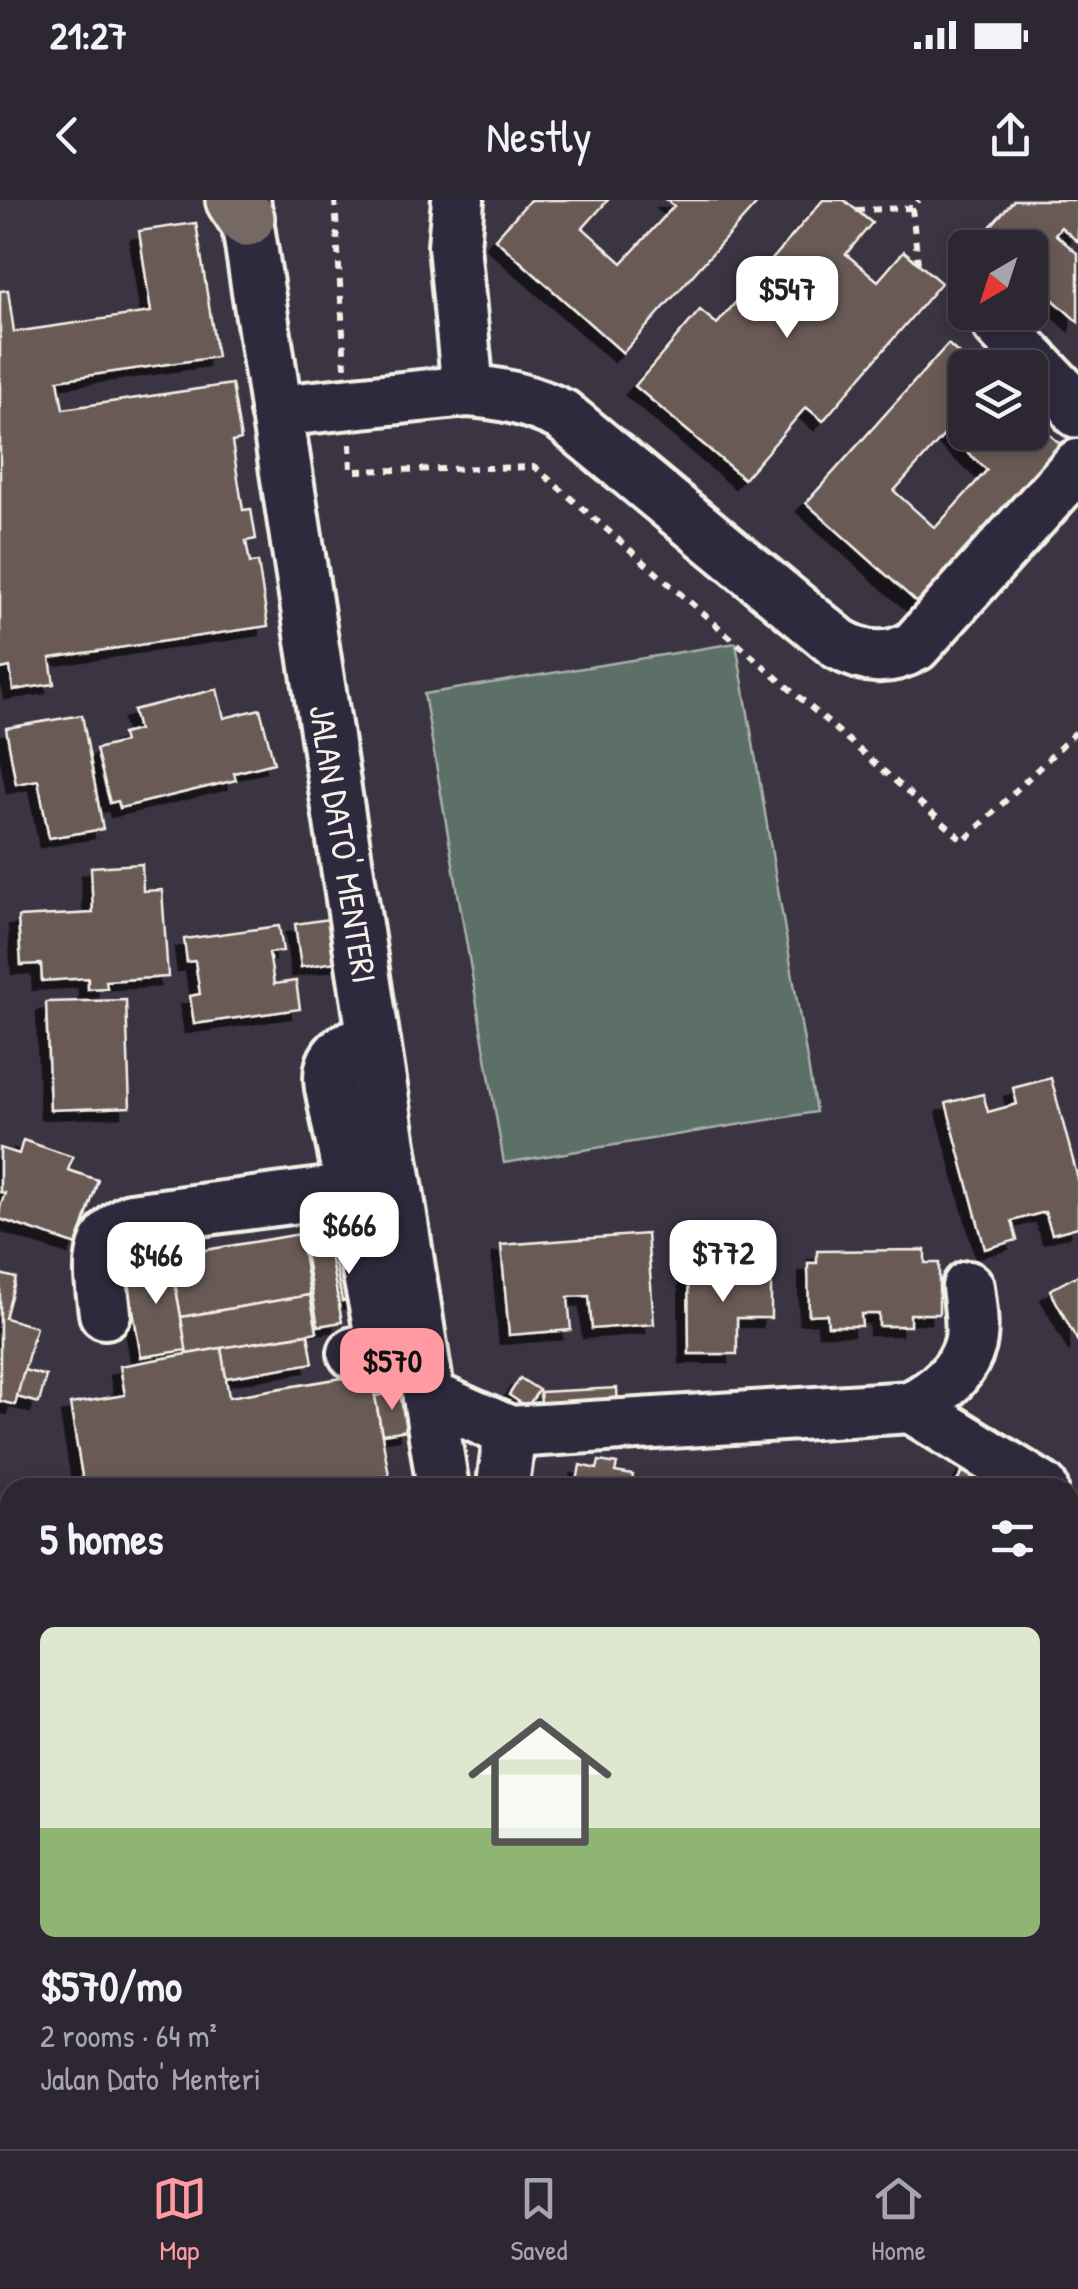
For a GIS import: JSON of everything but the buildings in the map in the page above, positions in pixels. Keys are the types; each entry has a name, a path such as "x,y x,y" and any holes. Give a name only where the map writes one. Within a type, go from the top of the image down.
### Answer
{"street":[{"path":"458,200 454,246 468,391"},
{"name":"JALAN DATO' MENTERI","path":"243,205 441,1478"},
{"path":"1004,330 1078,412"},
{"path":"276,411 468,391 498,392 535,403 562,415 839,644 858,655 899,655 915,646 1078,465"},
{"path":"354,1353 371,1350 382,1340 330,1088 330,1070 345,1050 374,1042"},
{"path":"105,1313 103,1248 114,1230 132,1219 352,1190"},
{"path":"429,1396 510,1432 911,1407 936,1393 956,1371 970,1344 968,1287"},
{"path":"911,1407 1026,1478"},
{"path":"504,1478 510,1432"}],"path":[{"path":"335,200 346,374"},
{"path":"856,210 912,208 919,200"},
{"path":"912,208 918,263"},
{"path":"349,432 351,470 535,467 964,842 1078,730"}],"green space":[{"path":"736,643 816,1112 504,1163 424,694"}]}
